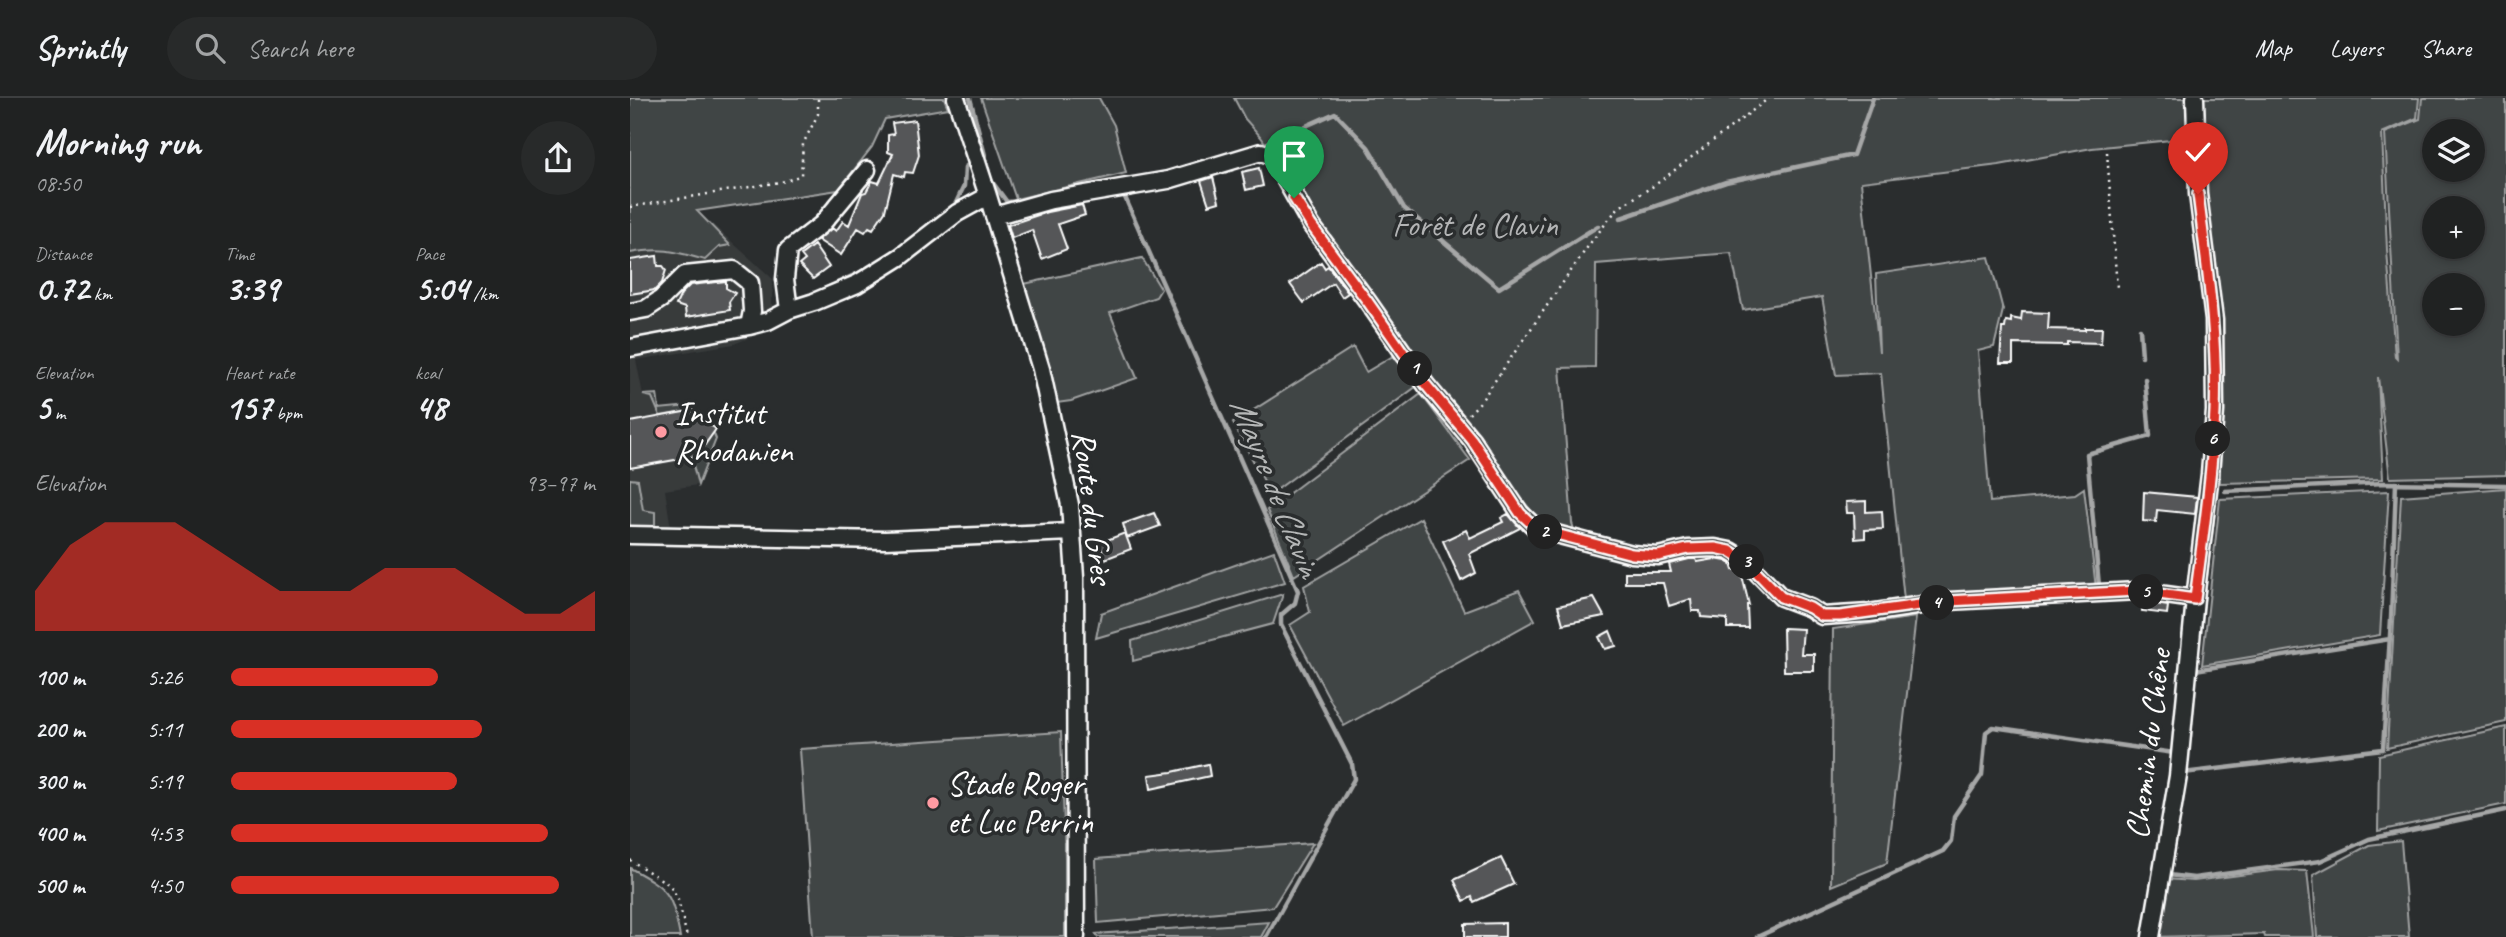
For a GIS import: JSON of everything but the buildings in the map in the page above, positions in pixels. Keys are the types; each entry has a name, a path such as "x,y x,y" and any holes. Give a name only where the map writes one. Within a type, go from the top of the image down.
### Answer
{"street":[{"name":"Route du Grès","path":"956,98 1041,369 1070,505 1076,636 1076,937"},
{"name":"Chemin du Chêne","path":"2151,937 2178,776 2215,411 2214,320 2198,194 2195,98"},
{"path":"994,216 1051,200 1168,180 1261,152 1266,153 1272,156 1311,225 1426,385 1472,440 1520,513 1537,529 1632,554 1658,556 1688,549 1715,548 1730,551 1746,561 1781,597 1810,608 1822,616 1869,613 1949,601 2137,591 2195,599"},
{"path":"789,310 785,279 788,250 822,224 867,170"},
{"path":"630,348 768,321 857,284 900,257 957,213 988,195"},
{"path":"630,312 646,309 661,299 685,275 734,270 750,283 752,311 749,326"},
{"path":"630,535 885,540 1072,532"}],"path":[{"path":"630,207 786,181 801,175 803,144 818,114 818,98"},
{"path":"1459,426 1481,401 1618,208 1655,185 1769,98"},
{"path":"2107,152 2118,288"},
{"path":"630,860 670,885 678,899 687,937"}],"shaded area":[{"path":"692,206 773,279 772,305 778,326 734,344 636,360 643,395 657,394 660,409 689,406 709,420 716,439 698,485 665,490 673,527 630,526 630,215"}],"green space":[{"path":"630,98 944,98 948,108 885,119 872,147 838,190 697,211 730,245 719,247 705,260 668,251 630,253"},
{"path":"981,98 1099,98 1114,125 1126,173 1016,199"},
{"name":"Forêt de Clavin","path":"1234,98 2186,98 2190,138 2092,148 1999,165 1861,182 1879,352 1876,274 1989,257 2003,310 1994,347 1978,351 1990,502 2075,494 2084,488 2096,588 1904,600 1881,373 1836,375 1822,297 1743,310 1731,253 1596,264 1595,367 1560,368 1572,523 1576,536 1542,524 1415,363 1261,137 1245,119"},
{"path":"2199,98 2419,98 2417,118 2382,133 2387,250 2397,359 2385,133 2420,119 2422,98 2506,98 2506,475 2390,478 2378,377 2383,479 2220,483 2220,313 2206,208"},
{"path":"1142,258 1161,289 1156,297 1110,313 1137,378 1071,401 1057,403 1024,284"},
{"path":"1353,347 1366,372 1393,356 1417,386 1271,494 1233,423"},
{"path":"657,394 659,409 689,406 709,420 716,439 698,485 691,457 697,456 707,423 689,411 660,416 652,397 643,395"},
{"path":"1421,394 1470,460 1294,576 1267,510"},
{"path":"630,479 638,480 643,510 655,512 655,527 630,528"},
{"path":"2506,488 2506,722 2387,748 2401,496"},
{"path":"2389,491 2380,635 2202,665 2220,499"},
{"path":"1421,518 1464,611 1519,590 1535,620 1344,726 1290,625 1310,612 1304,586"},
{"path":"1274,551 1285,582 1096,638 1101,613"},
{"path":"1283,594 1273,624 1133,661 1132,641"},
{"path":"1916,617 1887,863 1831,886 1833,629"},
{"path":"2506,727 2506,804 2378,831 2379,755"},
{"name":"Stade Roger et Luc Perrin","path":"1061,732 1065,937 813,937 800,749"},
{"path":"2401,841 2409,937 2317,937 2313,875 2369,845"},
{"path":"1313,843 1273,907 1098,923 1096,859"},
{"path":"630,868 667,894 680,937 630,937"},
{"path":"2278,870 2307,871 2314,937 2265,937 2264,934 2155,937 2166,879 2194,881"},
{"path":"1269,922 1261,937 1098,937 1096,934"}],"waterway":[{"path":"970,98 986,159"},
{"path":"1621,218 1726,182 1853,155 1873,98"},
{"path":"1261,146 1335,113 1368,147 1404,208 1499,288 1598,226"},
{"path":"982,161 986,159 990,179 1007,202 1022,201"},
{"path":"953,209 964,186 965,167 968,165"},
{"name":"Mayre de Clavin","path":"1124,195 1298,591 1295,603 1281,615 1281,625 1352,764 1354,779 1266,937"},
{"path":"822,290 865,270"},
{"path":"2140,329 2142,356"},
{"path":"2099,586 2087,454 2150,436 2145,379"},
{"path":"2225,491 2384,483 2506,485"},
{"path":"2183,773 2383,749 2396,483"},
{"path":"2200,624 2215,500"},
{"path":"2195,670 2390,639"},
{"path":"1757,937 1943,851 1951,841 1954,816 1982,775 1986,732 1993,727 2174,753"},
{"path":"2177,827 2169,875 2194,878 2320,861 2369,839 2506,810"}],"place":[{"name":"Institut Rhodanien","path":"661,432"},
{"name":"Stade Roger et Luc Perrin","path":"933,803"}],"route":[{"path":"1294,198 1426,385 1472,440 1520,513 1537,529 1632,554 1658,556 1688,549 1715,548 1730,551 1746,561 1781,597 1810,608 1822,616 1840,616 1949,601 2137,591 2195,599 2215,411 2214,320 2198,194"}]}
